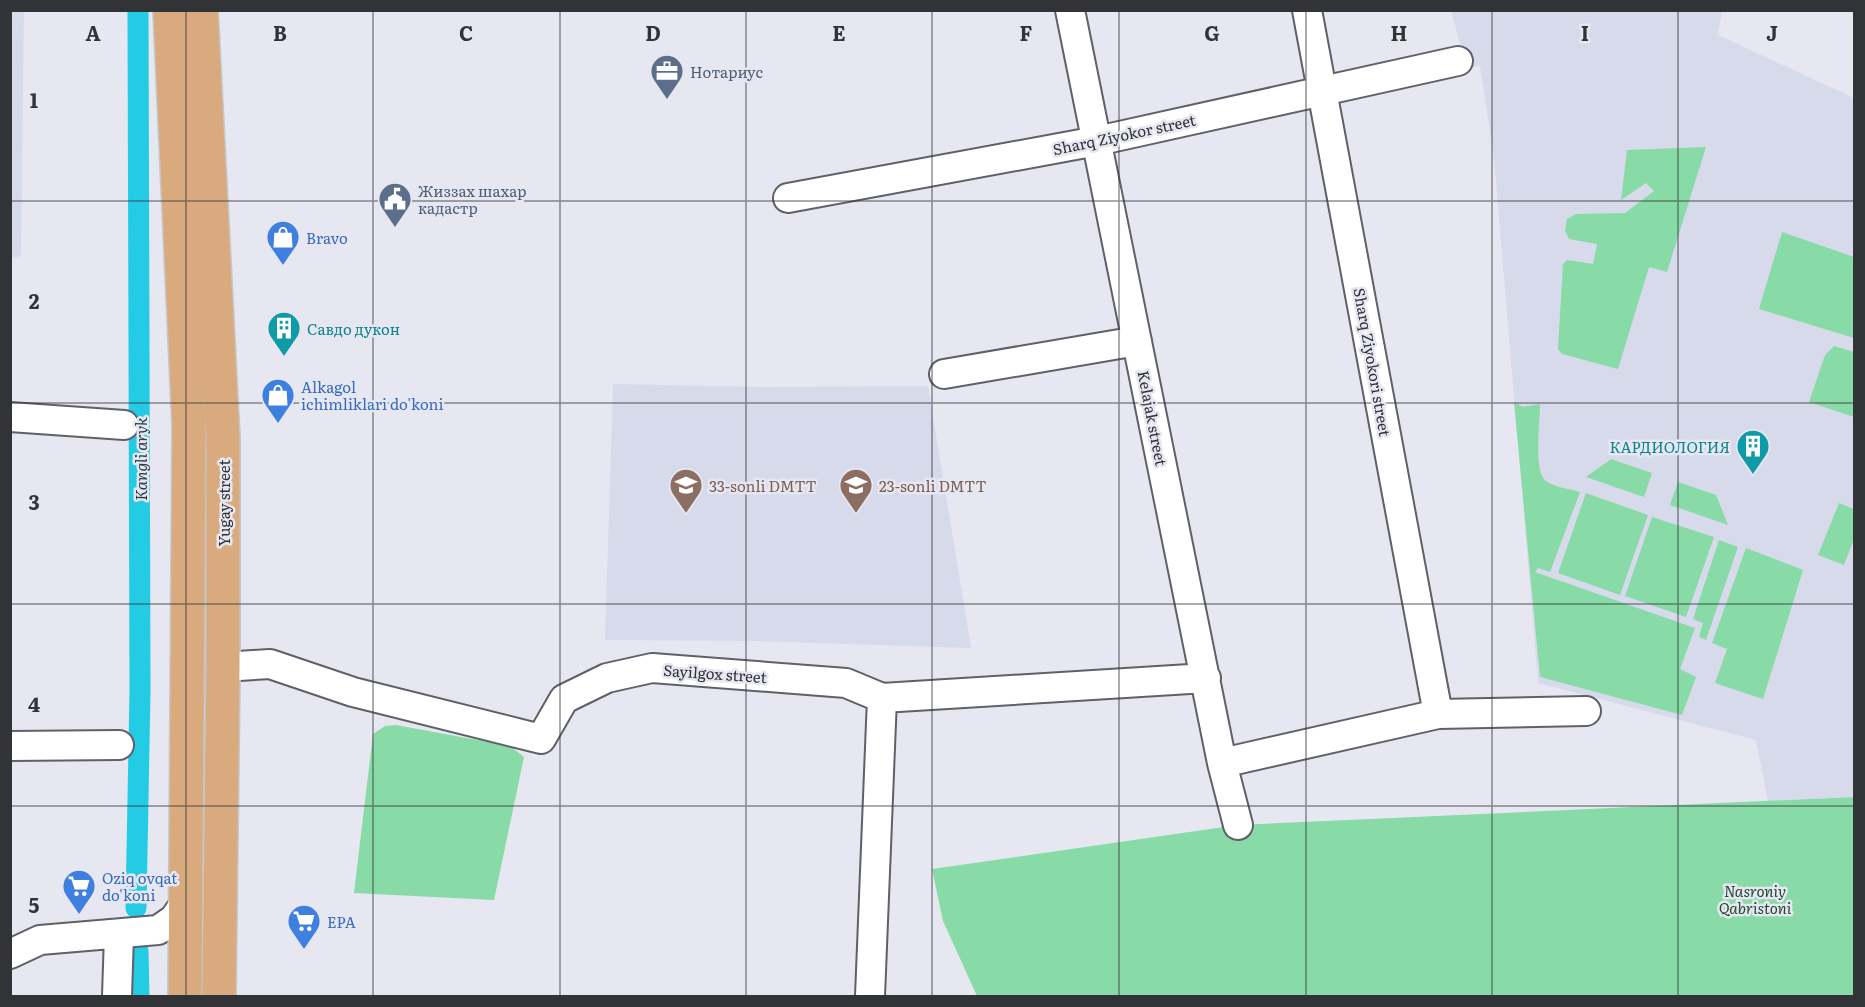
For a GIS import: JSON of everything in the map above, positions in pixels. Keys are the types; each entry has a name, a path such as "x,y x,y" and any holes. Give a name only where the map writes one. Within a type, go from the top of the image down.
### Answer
{"main road":[{"path":"170,10 189,426 185,996"},
{"name":"Yugay street","path":"201,10 223,439 219,996"}],"street":[{"name":"Kelajak street","path":"1070,10 1222,763 1238,825"},
{"name":"Sharq Ziyokori street","path":"1307,10 1324,91 1438,714"},
{"name":"Sharq Ziyokor street","path":"788,198 1097,141 1458,62"},
{"path":"944,374 1137,341"},
{"path":"10,417 124,425"},
{"name":"Sayilgox street","path":"223,667 270,664 353,692 541,739 564,699 607,678 652,668 846,683 882,698 1206,678"},
{"path":"870,996 882,698"},
{"path":"1222,763 1438,714 1586,711"},
{"path":"10,746 119,745"},
{"path":"10,954 40,940 158,930 174,920 185,903"},
{"path":"158,930 170,940 185,959"},
{"path":"117,996 119,935"}],"shaded area":[{"path":"11,10 24,11 21,256 11,258"},
{"path":"1451,11 1722,11 1718,35 1854,98 1854,797 1768,801 1756,740 1538,683 1494,158 1480,66 1467,68"},
{"path":"613,384 767,387 928,386 971,648 758,641 605,640"}],"green space":[{"path":"1706,147 1667,272 1649,267 1618,369 1562,354 1558,349 1563,264 1567,260 1593,264 1597,244 1569,239 1565,231 1567,219 1576,214 1625,213 1654,191 1646,183 1621,200 1627,150"},
{"path":"1782,232 1854,257 1854,338 1759,309"},
{"path":"1834,346 1854,352 1854,417 1809,402 1825,355"},
{"path":"1514,402 1523,407 1540,404 1538,454 1544,479 1556,486 1580,492 1550,572 1538,568 1535,572 1695,628 1680,669 1696,677 1682,715 1540,677"},
{"path":"1611,459 1652,473 1644,497 1586,477"},
{"path":"1678,482 1716,495 1728,525 1670,505"},
{"path":"1586,493 1648,515 1620,595 1558,573"},
{"path":"1839,503 1854,509 1854,539 1844,565 1818,555"},
{"path":"1652,517 1714,537 1686,617 1625,596"},
{"path":"1719,540 1738,547 1706,640 1699,637 1703,623 1693,619"},
{"path":"1746,548 1803,570 1763,699 1715,683 1727,649 1712,643"},
{"path":"396,725 510,746 524,757 494,900 354,893 373,734 385,726"},
{"name":"Nasroniy Qabristoni","path":"1854,797 1854,996 977,996 943,921 932,869 1238,825"}],"waterway":[{"name":"Kangli aryk","path":"136,908 140,690 138,10"},
{"name":"Kangli aryk","path":"138,951 139,996"}],"place":[{"name":"Нотариус","path":"667,100"},
{"name":"Жиззах шахар кадастр","path":"395,228"},
{"name":"Bravo","path":"283,266"},
{"name":"Cавдо дукон","path":"284,357"},
{"name":"Alkagol ichimliklari do'koni","path":"278,424"},
{"name":"КАРДИОЛОГИЯ","path":"1753,475"},
{"name":"33-sonli DMTT","path":"686,514"},
{"name":"23-sonli DMTT","path":"856,514"},
{"name":"Oziq ovqat do'koni","path":"79,915"},
{"name":"EPA","path":"304,950"}]}
